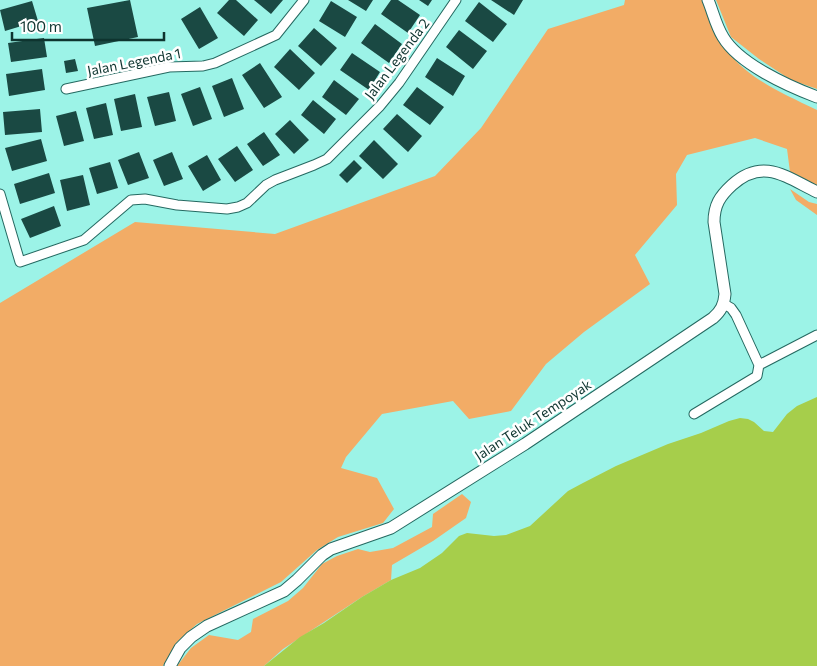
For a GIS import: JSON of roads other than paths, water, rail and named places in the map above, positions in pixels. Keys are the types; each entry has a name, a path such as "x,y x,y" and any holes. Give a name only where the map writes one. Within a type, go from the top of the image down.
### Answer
{"street":[{"name":"Jalan Legenda 1","path":"66,90 169,67 216,64 276,35 304,0"},
{"name":"Jalan Legenda 2","path":"0,194 20,262 84,240 131,200 145,199 178,205 227,209 238,207 247,203 266,185 314,166 327,159 336,151 380,106 399,83 456,0"},
{"path":"708,0 721,35 738,54 781,83 817,97"},
{"path":"694,414 757,376 759,365 736,314 724,304 726,294 714,222 716,205 735,182 749,173 760,170 778,173 817,192"},
{"name":"Jalan Teluk Tempoyak","path":"170,666 180,648 191,637 207,626 284,591 322,555 331,549 390,528 534,438 713,318 724,304"},
{"path":"759,365 817,336"}]}
